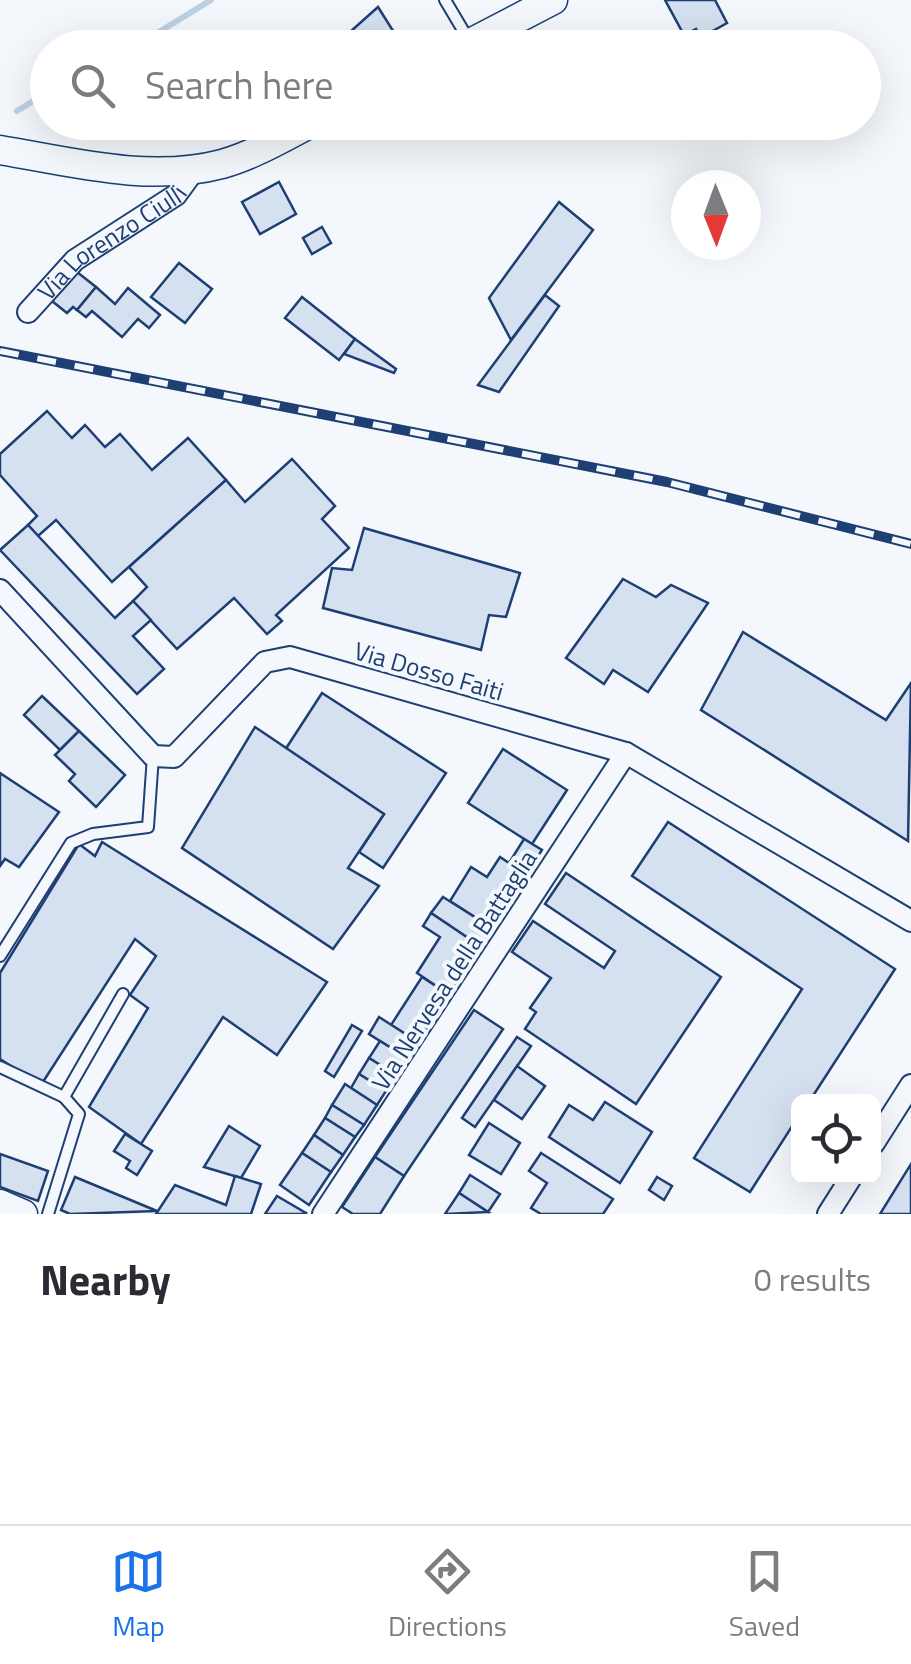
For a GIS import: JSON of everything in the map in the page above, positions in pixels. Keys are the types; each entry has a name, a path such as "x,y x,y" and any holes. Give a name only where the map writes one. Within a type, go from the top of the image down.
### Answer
{"street":[{"path":"495,30 553,0"},
{"name":"Via Lorenzo Ciulli","path":"0,150 104,168 195,169 248,154 276,140"},
{"name":"Via Lorenzo Ciulli","path":"28,312 75,260 176,195 195,169"},
{"path":"0,590 152,756"},
{"name":"Via Dosso Faiti","path":"152,756 174,757 265,662 290,657 626,753 911,921"},
{"name":"Via Nervesa della Battaglia","path":"324,1214 626,753"},
{"path":"881,1132 911,1085"},
{"path":"828,1214 847,1184"},
{"path":"0,1204 23,1214"}],"lane":[{"path":"445,0 459,30"},
{"path":"0,956 71,843 93,834 148,827 152,756"},
{"path":"64,1097 123,994"},
{"path":"0,1067 64,1097 79,1114 48,1214"}],"building":[{"path":"665,0 715,0 727,23 714,30 681,30"},
{"path":"378,7 393,30 352,30"},
{"path":"279,182 296,214 260,234 242,202"},
{"path":"559,202 593,230 511,340 489,298"},
{"path":"322,227 331,243 312,254 303,238"},
{"path":"179,263 212,289 185,323 151,297"},
{"path":"77,272 96,287 77,310 73,307 67,313 52,301"},
{"path":"96,287 115,304 128,288 160,315 149,328 138,319 122,337 92,311 86,317 77,310"},
{"path":"545,295 559,306 499,392 478,385"},
{"path":"302,297 355,339 339,360 285,318"},
{"path":"355,339 396,369 394,373 344,354"},
{"path":"47,411 72,438 85,425 105,447 120,434 152,470 188,438 226,480 112,582 56,520 38,536 28,525 37,516 0,475 0,454"},
{"path":"292,459 335,506 322,519 349,548 276,615 282,621 267,634 234,598 177,649 133,601 147,587 129,567 226,480 245,502"},
{"path":"28,525 115,618 133,601 151,620 133,636 164,669 137,694 0,550"},
{"path":"364,528 520,573 506,617 489,615 481,650 323,608 332,568 352,570"},
{"path":"623,579 656,597 671,585 708,603 648,692 613,670 604,684 566,658"},
{"path":"743,632 886,720 911,683 908,841 701,710"},
{"path":"322,693 446,773 383,868 359,852 384,814 285,750"},
{"path":"42,696 79,731 60,750 24,715"},
{"path":"255,727 384,814 348,868 379,886 333,949 182,848"},
{"path":"79,731 125,775 96,807 69,781 75,774 55,755"},
{"path":"503,749 567,790 532,844 468,803"},
{"path":"0,773 59,812 19,867 5,859 0,866"},
{"path":"668,822 895,969 814,1094 791,1094 791,1128 750,1192 694,1158 802,989 632,876"},
{"path":"524,839 542,850 492,928 450,901 471,867 487,877 500,857 509,863"},
{"path":"102,842 327,982 277,1055 223,1017 141,1144 89,1107 148,1008 130,995 156,956 135,939 41,1085 0,1059 0,973 79,844 95,856"},
{"path":"566,873 721,977 636,1104 525,1029 536,1012 530,1008 551,978 512,952 533,921 604,968 615,951 545,904"},
{"path":"443,897 492,928 480,946 431,913"},
{"path":"431,913 480,946 448,994 417,973 440,937 423,926"},
{"path":"422,977 448,994 418,1042 391,1025"},
{"path":"474,1010 503,1029 404,1176 375,1157"},
{"path":"379,1017 418,1042 407,1058 369,1034"},
{"path":"352,1025 362,1031 334,1077 325,1071"},
{"path":"517,1037 531,1046 475,1127 462,1118"},
{"path":"380,1041 407,1058 396,1075 369,1058"},
{"path":"369,1058 396,1075 386,1091 359,1074"},
{"path":"517,1066 545,1086 522,1119 494,1100"},
{"path":"359,1074 386,1091 377,1105 351,1088"},
{"path":"345,1084 377,1105 364,1125 332,1105"},
{"path":"605,1102 652,1132 620,1183 549,1137 569,1105 593,1120"},
{"path":"332,1105 364,1125 355,1137 325,1118"},
{"path":"325,1118 355,1137 343,1155 314,1135"},
{"path":"489,1123 520,1143 501,1174 469,1155"},
{"path":"229,1126 260,1146 241,1178 204,1167"},
{"path":"125,1134 152,1151 137,1175 126,1168 130,1161 114,1151"},
{"path":"314,1135 343,1155 331,1172 302,1153"},
{"path":"302,1153 331,1172 309,1205 280,1185"},
{"path":"541,1153 613,1199 603,1214 541,1214 531,1208 547,1183 529,1171"},
{"path":"0,1154 48,1171 38,1201 0,1187"},
{"path":"375,1157 404,1176 380,1214 353,1214 342,1207"},
{"path":"911,1164 911,1214 880,1214"},
{"path":"470,1175 500,1194 488,1212 459,1193"},
{"path":"235,1176 261,1184 251,1214 156,1214 175,1185 226,1205"},
{"path":"75,1177 157,1211 70,1214 61,1210"},
{"path":"657,1177 672,1186 664,1200 649,1190"},
{"path":"459,1193 488,1212 445,1214"},
{"path":"277,1196 306,1213 265,1214"}],"waterway":[{"path":"162,30 211,0"},
{"path":"17,111 30,103"}],"railway":[{"path":"0,351 667,482 911,544"}]}
